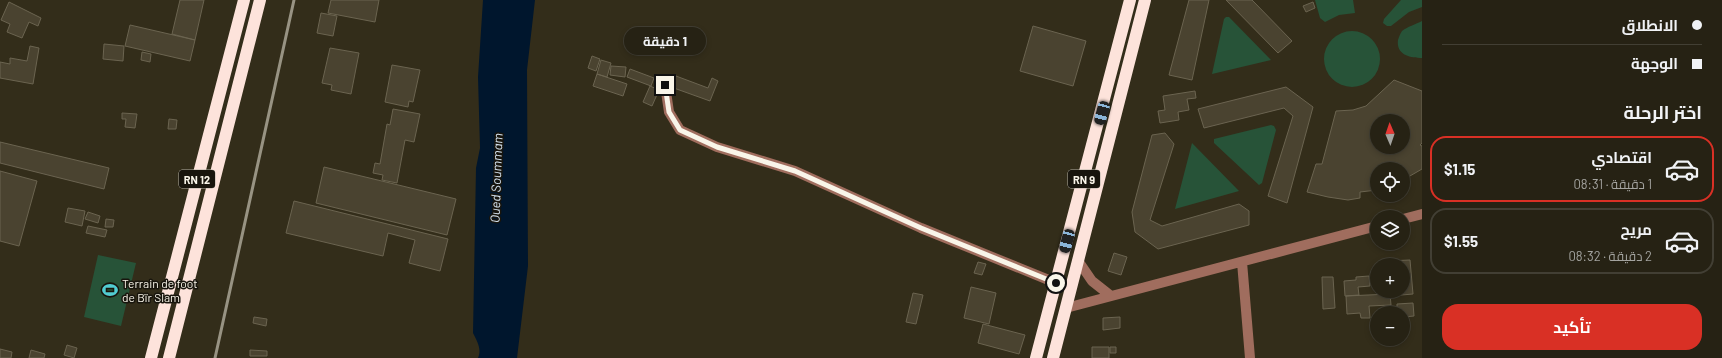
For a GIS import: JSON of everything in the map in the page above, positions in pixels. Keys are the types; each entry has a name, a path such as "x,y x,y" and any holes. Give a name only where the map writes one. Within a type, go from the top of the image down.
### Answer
{"highway":[{"name":"RN 12","path":"151,358 244,0"},
{"name":"RN 12","path":"169,358 260,0"},
{"name":"RN 9","path":"1036,358 1130,0"},
{"name":"RN 9","path":"1053,358 1146,0"}],"street":[{"path":"665,85 669,112 680,130 717,147 795,171 921,228 1056,283"},
{"path":"1410,217 1422,214"},
{"path":"1066,308 1370,228"},
{"path":"1078,262 1092,281 1111,296"},
{"path":"1242,262 1250,358"}],"green space":[{"path":"1315,0 1353,0 1355,13 1339,15 1325,22 1320,18"},
{"path":"1401,0 1422,0 1422,7 1409,12 1391,26 1387,26 1383,23 1384,19"},
{"path":"1229,17 1271,60 1212,74 1224,19"},
{"path":"1422,21 1422,58 1405,55 1399,49 1398,45 1398,40 1402,31"},
{"path":"1346,31 1358,31 1368,35 1376,43 1380,53 1380,65 1376,75 1368,83 1358,87 1346,87 1336,83 1328,75 1324,65 1324,53 1328,43 1336,35"},
{"path":"1271,125 1274,126 1276,130 1262,183 1259,185 1214,143 1214,139"},
{"path":"1192,143 1239,191 1175,209"},
{"name":"Terrain de foot de Bïr Slam","path":"98,255 136,263 121,326 84,317"}],"water":[{"name":"Oued Soummam","path":"483,0 535,0 527,70 528,266 517,358 478,358 479,348 473,333 476,168 480,148 478,77"}],"building":[{"path":"180,0 204,0 195,40 172,34"},
{"path":"331,0 379,0 375,22 328,13"},
{"path":"1189,0 1209,0 1192,80 1169,75"},
{"path":"1226,0 1252,0 1292,41 1278,53"},
{"path":"9,2 41,18 38,26 29,22 22,38 7,32 10,24 1,20"},
{"path":"1313,2 1315,8 1306,12 1303,6"},
{"path":"321,13 337,16 333,36 317,33"},
{"path":"130,25 195,40 190,61 125,46"},
{"path":"1033,26 1086,41 1073,86 1020,71"},
{"path":"104,44 124,46 123,61 103,59"},
{"path":"30,46 39,48 33,84 0,78 0,62 10,64 10,58 27,61"},
{"path":"330,48 359,53 351,94 331,90 332,85 322,83"},
{"path":"142,52 151,54 150,62 141,60"},
{"path":"592,56 600,59 596,71 588,68"},
{"path":"601,60 611,63 607,77 597,74"},
{"path":"392,65 420,70 413,102 409,101 408,107 385,102"},
{"path":"611,66 626,67 625,77 610,75"},
{"path":"630,69 654,78 651,86 627,77"},
{"path":"597,74 627,84 623,96 593,86"},
{"path":"676,76 708,88 712,78 718,81 710,101 671,87"},
{"path":"1394,80 1422,91 1422,143 1420,145 1422,146 1422,169 1410,176 1410,162 1370,162 1370,191 1360,192 1360,198 1348,200 1307,192 1316,164 1322,164 1336,111 1353,110 1366,106"},
{"path":"650,86 659,90 652,106 643,102"},
{"path":"1286,87 1313,107 1287,203 1268,196 1293,116 1284,108 1204,128 1198,109"},
{"path":"1195,91 1196,98 1187,99 1189,110 1178,112 1179,120 1160,123 1158,111 1165,110 1163,96"},
{"path":"393,109 420,114 414,142 405,140 397,183 382,180 383,175 373,173 375,163 380,164 387,124 390,125"},
{"path":"122,113 137,114 135,128 125,127 126,119 122,119"},
{"path":"169,119 177,120 176,129 168,129"},
{"path":"1165,133 1174,144 1150,220 1162,226 1239,204 1249,211 1249,225 1158,249 1135,232 1132,212 1152,135"},
{"path":"0,142 109,168 104,189 0,163"},
{"path":"324,167 456,199 447,235 316,203"},
{"path":"0,171 37,181 19,246 0,241"},
{"path":"294,201 448,239 440,271 409,263 415,240 388,233 383,256 286,233"},
{"path":"68,208 85,211 82,226 65,222"},
{"path":"88,212 100,216 98,223 85,219"},
{"path":"106,219 114,220 113,227 105,227"},
{"path":"88,226 107,230 105,237 86,233"},
{"path":"1114,253 1127,257 1121,275 1108,271"},
{"path":"1410,260 1413,294 1410,294"},
{"path":"978,262 986,264 982,275 974,273"},
{"path":"1369,276 1370,286 1358,287 1359,295 1345,296 1344,281 1356,280 1356,277"},
{"path":"1322,277 1333,277 1335,308 1323,309"},
{"path":"971,287 996,293 989,324 964,318"},
{"path":"913,293 923,295 916,324 906,322"},
{"path":"1370,295 1370,298 1390,298 1391,305 1369,306 1370,318 1361,318 1360,313 1347,314 1346,296"},
{"path":"1413,303 1414,316 1410,316 1410,306 1397,306 1397,304"},
{"path":"254,317 267,319 266,326 253,323"},
{"path":"1120,317 1120,328 1103,330 1103,318"},
{"path":"983,324 1025,335 1019,354 978,343"},
{"path":"67,345 77,348 74,358 64,355"},
{"path":"1092,347 1109,347 1109,358 1092,358"},
{"path":"1110,347 1116,347 1116,353 1110,353"},
{"path":"0,349 12,352 11,358 0,358"},
{"path":"31,350 45,354 44,358 29,358"},
{"path":"250,350 267,351 267,356 250,356"}],"railway":[{"path":"215,358 294,0"}],"place":[{"name":"Terrain de foot de Bïr Slam","path":"110,290"}],"route":[{"path":"665,85 669,112 680,130 717,147 795,171 921,228 1032,275 1056,283"}]}
